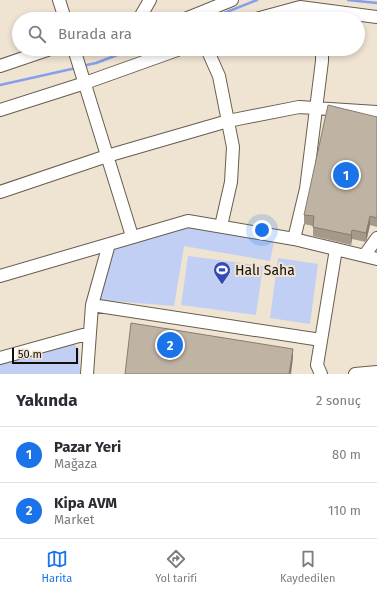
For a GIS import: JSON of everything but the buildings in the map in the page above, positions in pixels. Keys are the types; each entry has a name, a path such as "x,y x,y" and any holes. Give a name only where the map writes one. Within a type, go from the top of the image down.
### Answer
{"street":[{"path":"59,0 63,12"},
{"path":"143,12 150,0"},
{"path":"202,12 232,0"},
{"path":"282,12 300,7 315,12"},
{"path":"365,17 377,18"},
{"path":"0,66 29,56"},
{"path":"76,56 132,236"},
{"path":"0,110 84,79 158,56"},
{"path":"210,56 219,76 233,146 231,182 221,226"},
{"path":"294,239 306,189 317,108 322,56"},
{"path":"0,192 107,156 228,121 299,107 377,112"},
{"path":"1,273 188,221 294,239 377,259"},
{"path":"364,256 377,238"},
{"path":"87,374 92,305 109,244"},
{"path":"321,374 317,365 336,249"},
{"path":"92,305 321,340"},
{"path":"0,358 90,333"},
{"path":"356,374 377,372"}],"shaded area":[{"path":"186,224 274,242 270,261 184,246 174,306 100,300 112,247"},
{"name":"Halı Saha","path":"188,256 263,266 256,315 181,305"},
{"name":"Halı Saha","path":"278,258 318,264 310,324 270,318"},
{"path":"74,344 79,349 80,374 0,374 0,364"}],"waterway":[{"path":"227,12 257,0"},
{"path":"348,0 377,3"},
{"path":"82,66 96,63 114,56"},
{"path":"0,85 76,68"}],"place":[{"name":"Pazar Yeri","path":"346,175"},
{"name":"Halı Saha","path":"222,285"},
{"name":"Kipa AVM","path":"170,345"}]}
